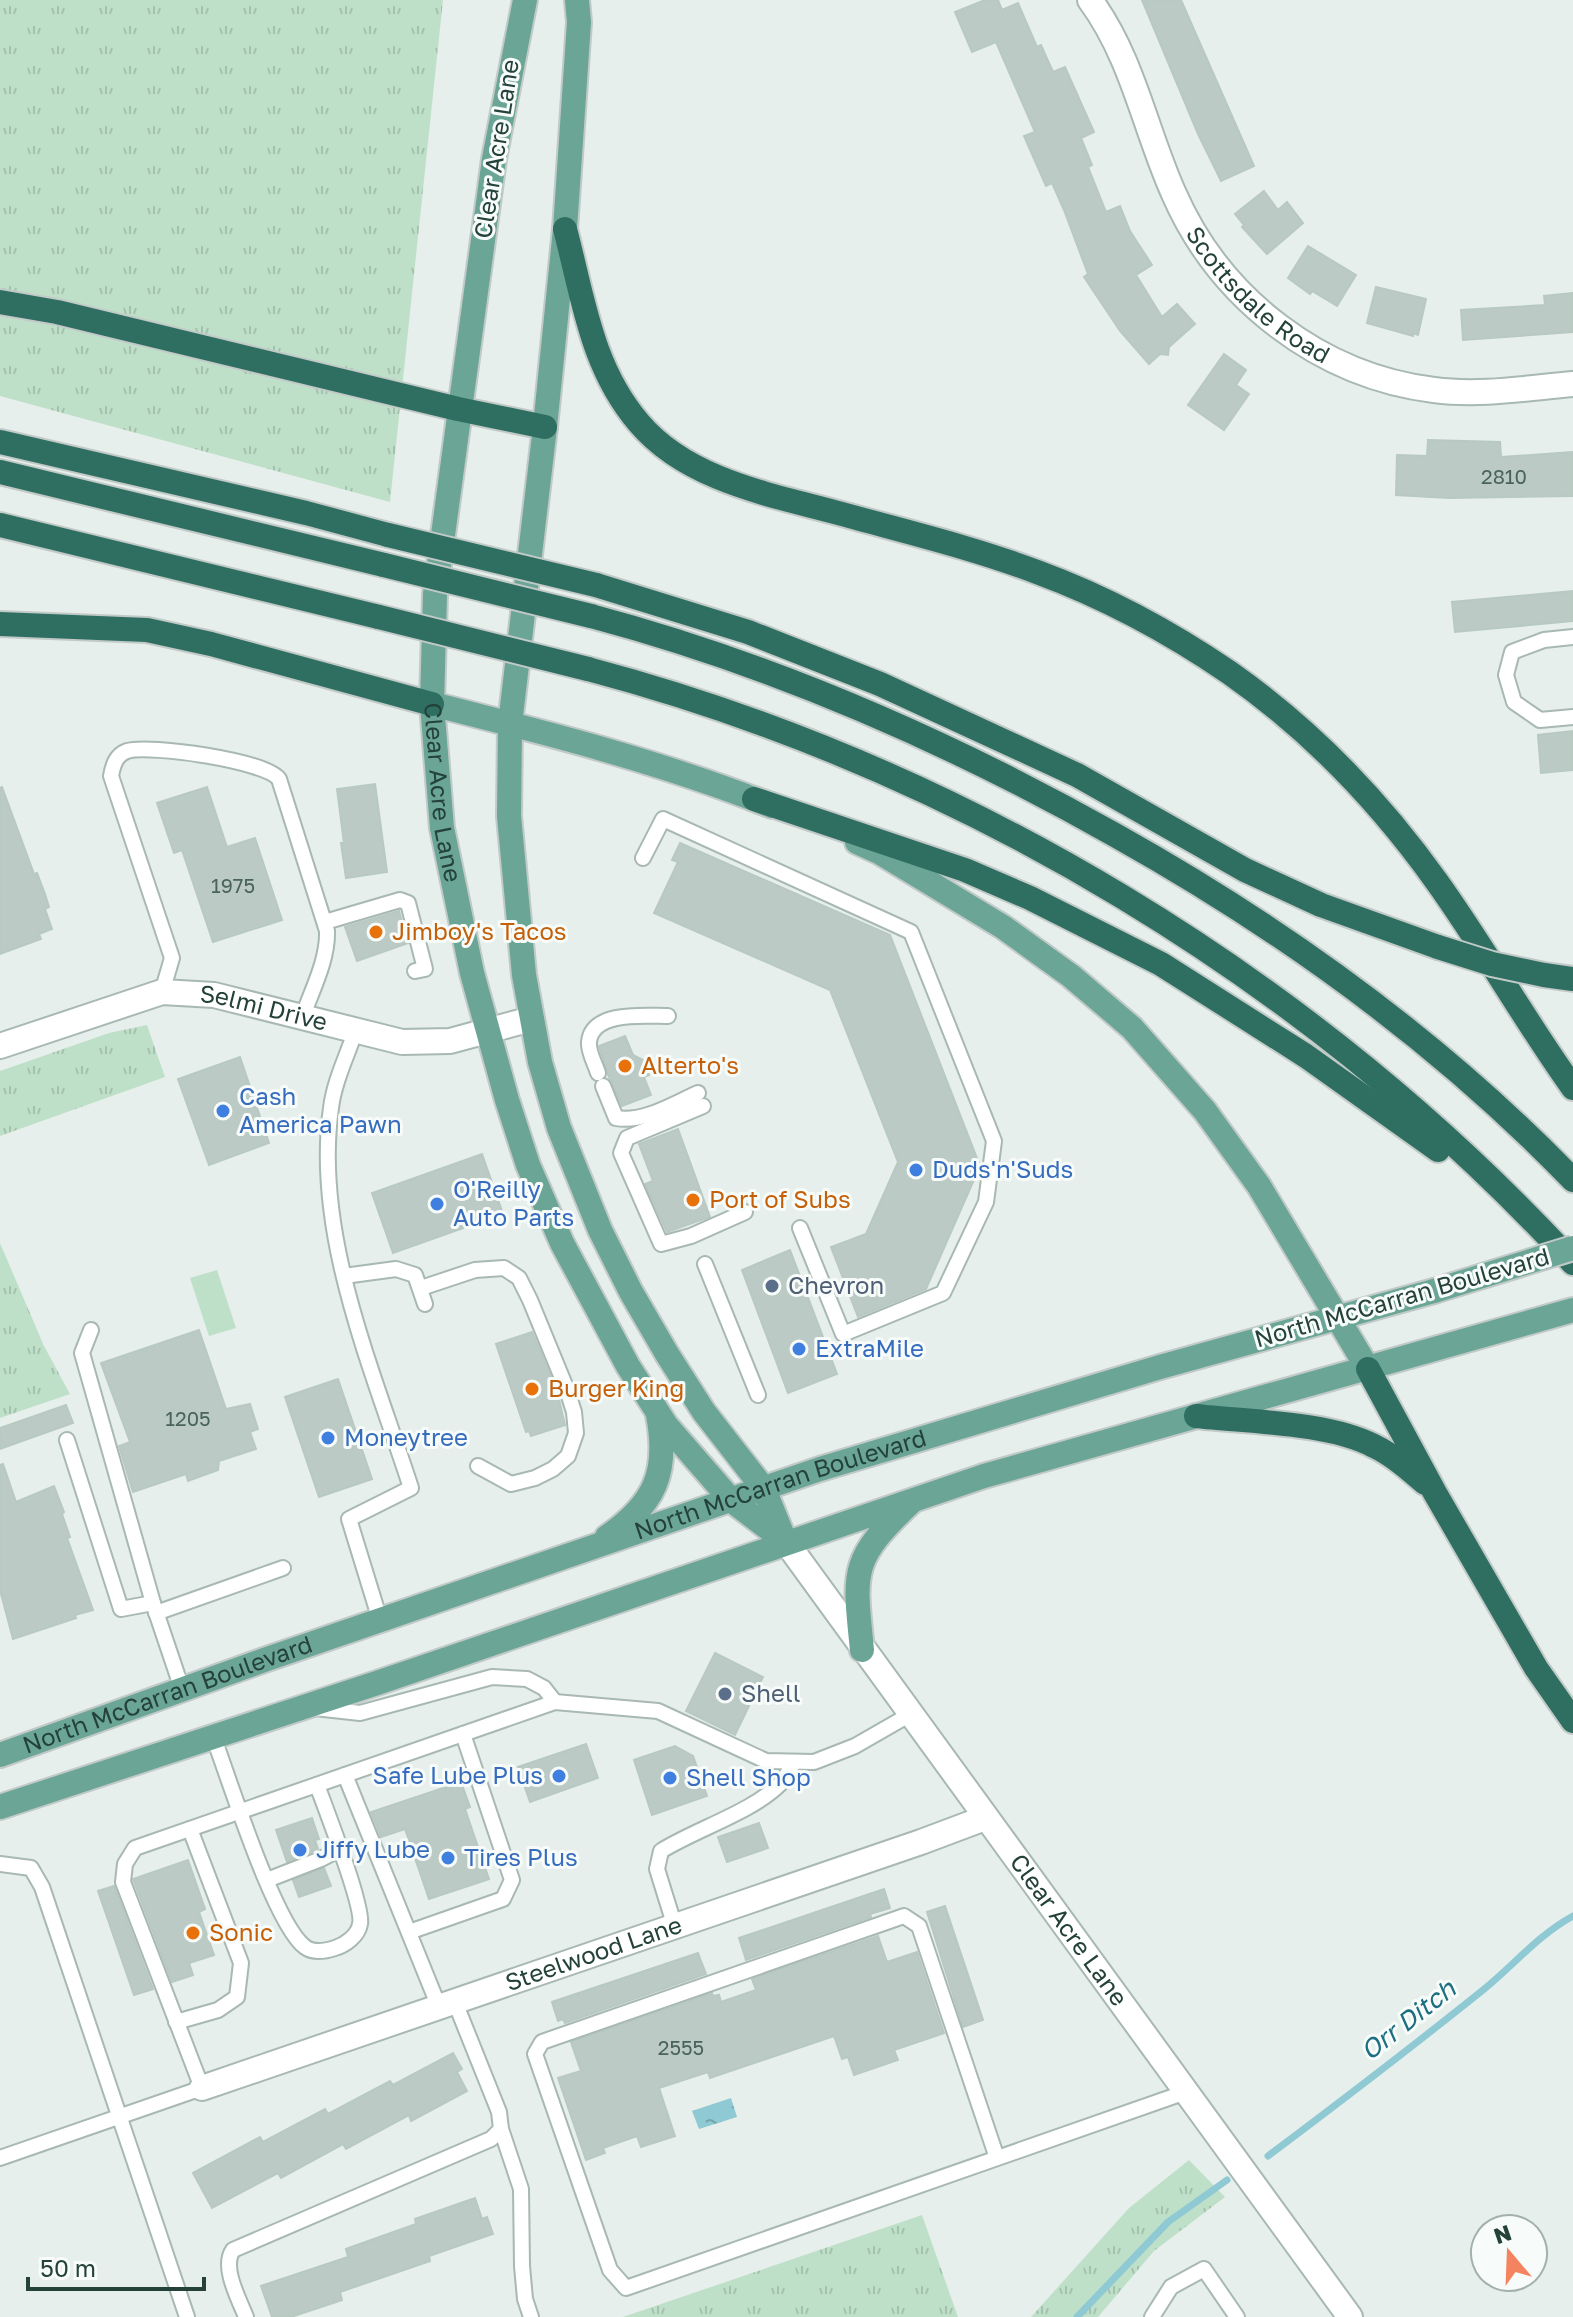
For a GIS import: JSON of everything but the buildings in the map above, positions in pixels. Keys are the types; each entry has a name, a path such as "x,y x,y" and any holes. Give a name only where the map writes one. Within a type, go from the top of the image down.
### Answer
{"highway":[{"path":"565,229 589,331 600,361 614,388 640,425 671,453 710,474 763,493 1038,572 1125,610 1181,641 1229,673 1274,705 1317,745 1360,786 1403,837 1438,883 1573,1088"},
{"path":"0,302 57,312 458,409 545,427"},
{"path":"0,442 596,585 748,632 880,684 1077,775 1258,876 1321,905 1492,964 1573,979"},
{"path":"0,472 591,616 732,660 889,721 1022,783 1143,851 1276,933 1388,1013 1497,1106 1573,1180"},
{"path":"0,525 588,669 723,711 874,769 1034,847 1120,896 1231,968 1381,1081 1499,1186 1573,1265"},
{"path":"0,624 147,630 211,644 432,704"},
{"path":"754,799 965,870 1030,898 1161,964 1306,1056 1429,1142 1573,1265"},
{"path":"1368,1369 1536,1668 1573,1721"},
{"path":"1196,1416 1340,1433 1385,1452 1407,1466 1435,1493"}],"main road":[{"name":"Clear Acre Lane","path":"525,0 498,132 435,594 432,704 442,828 472,973 528,1165 545,1208 599,1314 656,1409 696,1462 731,1500 786,1542"},
{"name":"Clear Acre Lane","path":"577,0 579,22 565,229 510,724 509,816 531,1019 559,1128 579,1182 607,1242 667,1354 704,1412 764,1489 786,1542"},
{"path":"432,704 599,747 754,799 879,852 1003,927 1071,976 1132,1028 1205,1111 1259,1186 1368,1369"},
{"name":"North McCarran Boulevard","path":"0,1755 380,1620 764,1489 983,1419 1434,1291 1573,1248"},
{"name":"North McCarran Boulevard","path":"0,1807 915,1498 1573,1310"},
{"path":"591,1548 620,1528 641,1508 657,1484 663,1442 656,1409"},
{"path":"862,1650 856,1590 860,1566 869,1545 881,1530 915,1498"}],"street":[{"name":"Scottsdale Road","path":"1090,0 1111,31 1127,64 1173,193 1192,231 1212,261 1240,293 1275,324 1311,349 1352,368 1391,381 1434,390 1486,392 1573,384"},
{"name":"Selmi Drive","path":"0,1046 162,992 214,995 402,1042 437,1043 489,1033 531,1019"},
{"name":"Clear Acre Lane","path":"786,1542 1350,2317"},
{"name":"Steelwood Lane","path":"202,2088 985,1818"}],"lane":[{"path":"1573,637 1544,640 1512,652 1506,675 1514,702 1540,720 1573,717"},
{"path":"162,992 172,958 111,776 113,765 127,751 159,748 253,765 274,772 279,779 325,922 328,943 302,1018"},
{"path":"643,858 663,819 911,932 994,1141 986,1202 943,1293 843,1334 800,1228"},
{"path":"325,922 400,900 408,903 425,969 415,971"},
{"path":"668,1016 625,1015 601,1024 590,1034 588,1046 616,1118 627,1120 701,1100 627,1138 621,1153 661,1244 691,1236 745,1212"},
{"path":"355,1032 331,1104 326,1172 335,1242 344,1276 411,1488 349,1519 380,1620"},
{"path":"705,1264 758,1395"},
{"path":"421,1288 475,1270 493,1267 512,1271 530,1300 567,1390 576,1433 568,1456 535,1478 511,1484 478,1466"},
{"path":"344,1276 396,1269 415,1275 425,1304"},
{"path":"91,1330 82,1353 155,1608 182,1689"},
{"path":"67,1440 121,1609 155,1608 283,1568"},
{"path":"303,1707 360,1713 492,1677 527,1679 544,1688 555,1702"},
{"path":"0,2158 202,2088 123,1882 125,1864 135,1848 555,1702 658,1711 766,1761 814,1762 855,1746 909,1715"},
{"path":"409,1932 503,1899 512,1880 463,1734"},
{"path":"213,1736 287,1925 305,1948 315,1951 341,1946 352,1939 360,1924 359,1910 317,1785"},
{"path":"675,1927 657,1869 661,1851 685,1835 747,1807 781,1783 794,1762"},
{"path":"345,1775 409,1932 499,2112 501,2129 521,2189 522,2266 525,2299 531,2317"},
{"path":"176,2022 218,2010 237,1997 240,1983 241,1963 190,1829"},
{"path":"267,1880 340,1849"},
{"path":"0,1864 31,1868 42,1887 187,2317"},
{"path":"997,2158 919,1926 904,1916 542,2042 535,2054 610,2270 626,2288 1186,2092"},
{"path":"246,2317 229,2269 229,2256 233,2250 491,2139 501,2129"},
{"path":"1152,2317 1171,2287 1204,2269 1237,2317"}],"green space":[{"path":"0,0 443,0 390,502 0,396"},
{"path":"147,1025 165,1077 0,1136 0,1071 109,1033"},
{"path":"0,1243 44,1346 70,1394 0,1418"},
{"path":"217,1270 236,1328 209,1336 190,1278"},
{"path":"1189,2160 1225,2197 1154,2251 1098,2317 1031,2317 1129,2208"},
{"path":"922,2215 958,2317 623,2317"}],"water":[{"path":"731,2098 737,2117 699,2129 692,2111"}],"waterway":[{"name":"Orr Ditch","path":"1268,2156 1494,1981 1548,1932 1573,1916"},
{"name":"Orr Ditch","path":"1077,2317 1168,2222 1227,2180"}],"place":[{"name":"Jimboy's Tacos","path":"376,932"},
{"name":"Alterto's","path":"625,1066"},
{"name":"Cash America Pawn","path":"223,1111"},
{"name":"Duds'n'Suds","path":"916,1170"},
{"name":"Port of Subs","path":"693,1200"},
{"name":"O'Reilly Auto Parts","path":"437,1204"},
{"name":"Chevron","path":"772,1286"},
{"name":"ExtraMile","path":"799,1349"},
{"name":"Burger King","path":"532,1389"},
{"name":"Moneytree","path":"328,1438"},
{"name":"Shell","path":"725,1694"},
{"name":"Safe Lube Plus","path":"559,1776"},
{"name":"Shell Shop","path":"670,1778"},
{"name":"Jiffy Lube","path":"300,1850"},
{"name":"Tires Plus","path":"448,1858"},
{"name":"Sonic","path":"193,1933"}]}
